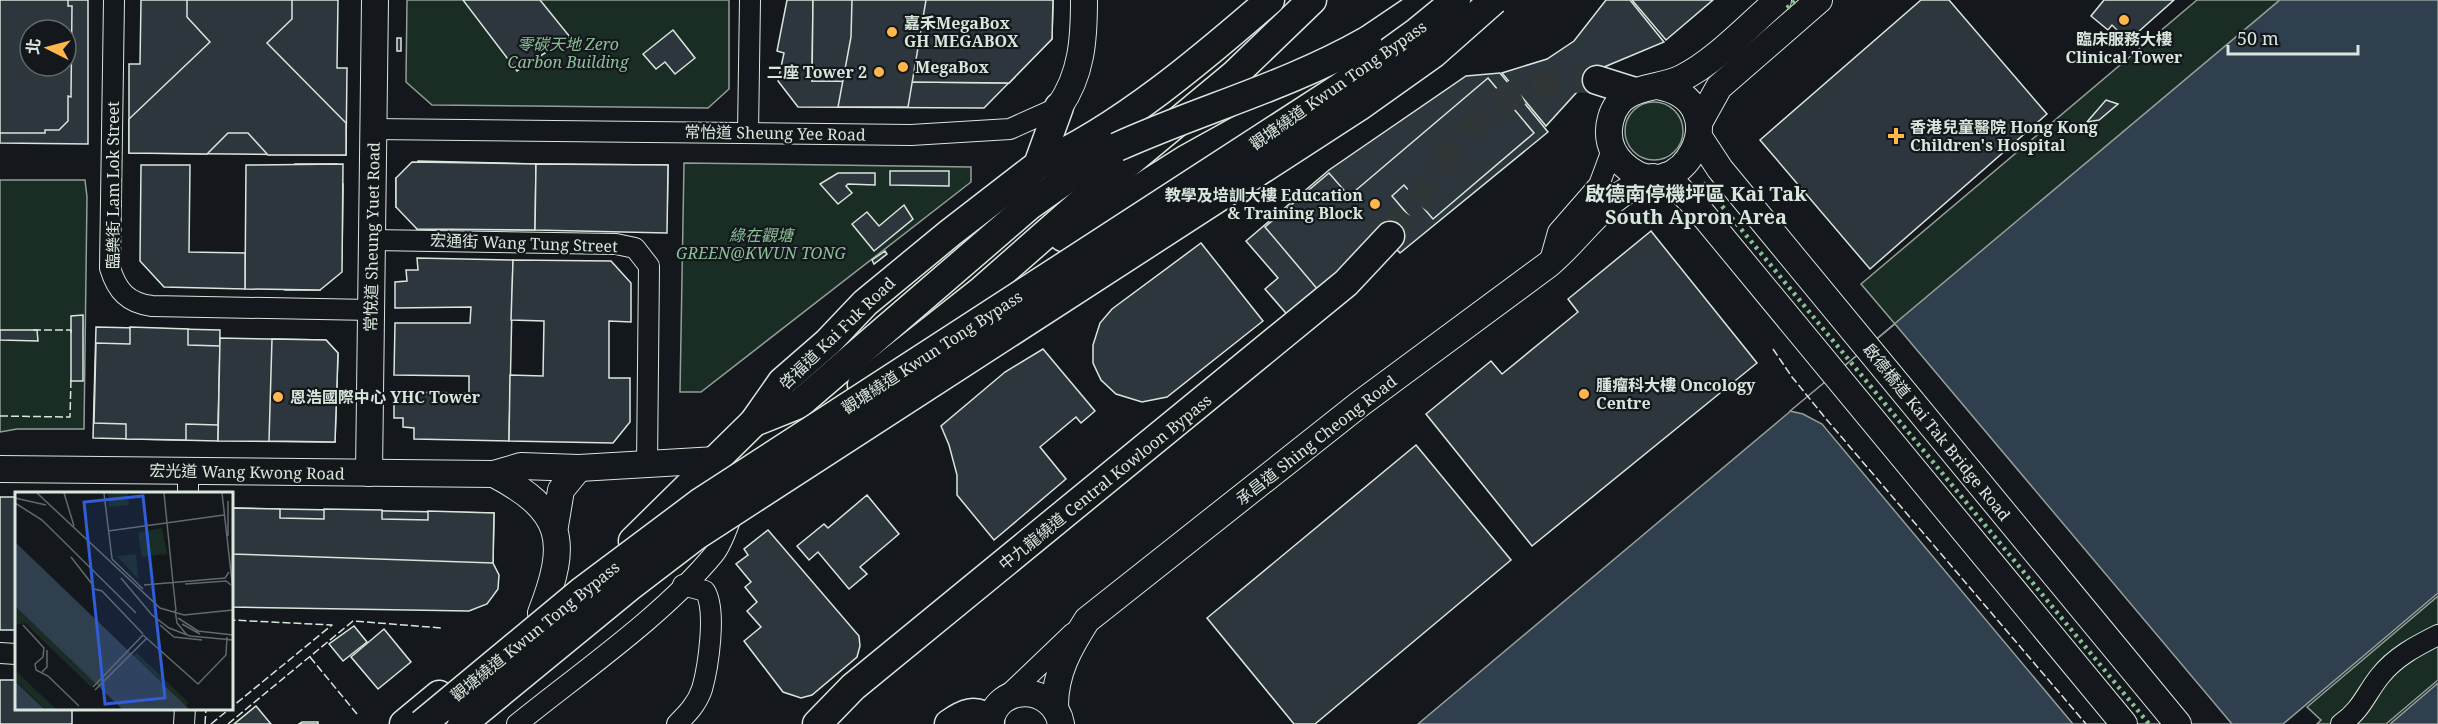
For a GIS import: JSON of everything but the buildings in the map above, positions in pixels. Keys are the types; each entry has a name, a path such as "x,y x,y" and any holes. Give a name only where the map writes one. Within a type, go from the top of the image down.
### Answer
{"highway":[{"name":"啓福道 Kai Fuk Road","path":"404,724 638,537 754,422 782,382 828,342 873,297 1038,165 1064,154 1106,127 1212,50 1270,0"},
{"path":"475,724 699,541 823,418 981,291 1098,188 1234,75 1312,0"},
{"path":"754,422 799,404 1030,205 1084,166 1152,131 1317,69 1367,41 1428,0"},
{"name":"觀塘繞道 Kwun Tong Bypass","path":"422,724 590,585 701,502 1338,89 1417,32 1456,0"},
{"path":"981,291 1185,160 1374,55 1488,0"},
{"name":"觀塘繞道 Kwun Tong Bypass","path":"462,724 629,587 698,535 1359,107 1434,53 1494,0"},
{"path":"1597,80 1645,88"},
{"path":"1038,165 1059,107"},
{"name":"中九龍繞道 Central Kowloon Bypass","path":"817,724 853,687 1346,283 1390,236"},
{"path":"949,724 967,713 995,715"}],"main road":[{"name":"常悅道 Sheung Yuet Road","path":"369,473 375,0"},
{"path":"1059,107 1071,90 1082,53 1084,0"},
{"path":"1778,0 1699,68 1681,79 1645,88 1618,104 1609,126 1612,150 1618,160 1634,173 1659,176 1692,201 2124,724"},
{"name":"承昌道 Shing Cheong Road","path":"1058,715 1060,667 1087,620 1362,403 1549,264 1569,246 1616,195 1687,163 1719,87 1820,0"},
{"path":"1645,88 1678,92 1688,101 1699,130"},
{"name":"啟德橋道 Kai Tak Bridge Road","path":"1699,130 1720,169 2178,724"},
{"name":"宏光道 Wang Kwong Road","path":"0,469 188,482 369,473 494,474 521,466 579,468 716,460"},
{"path":"541,613 555,570 555,526 561,490 579,468"},
{"path":"494,474 531,496 555,526"},
{"name":"承昌道 Shing Cheong Road","path":"995,715 1024,692 1036,693 1058,715"}],"street":[{"name":"臨樂街 Lam Lok Street","path":"114,0 110,268 115,284 127,298 137,304 152,306 371,310"},
{"path":"748,133 750,0"},
{"name":"常怡道 Sheung Yee Road","path":"373,129 910,135 946,131 1010,129 1059,107"},
{"path":"1549,264 1558,232 1599,185 1612,150"},
{"name":"宏通街 Wang Tung Street","path":"372,240 616,244 635,248 648,266 646,465"},
{"path":"517,724 650,616 684,585 716,552 739,499"},
{"path":"677,724 693,708 702,690 712,621 712,606 705,591 684,585"},
{"name":"承昌道 Shing Cheong Road","path":"995,715 1087,620"},
{"path":"2341,724 2360,708 2378,678 2395,660 2438,635"},
{"path":"0,653 15,654"},
{"path":"184,724 185,709"}],"green space":[{"name":"零碳天地 Zero Carbon Building","path":"407,0 729,0 729,89 708,108 432,105 406,82"},
{"path":"2197,0 2280,0 1895,324 1861,284"},
{"path":"1654,102 1665,104 1678,115 1683,131 1681,142 1670,155 1654,160 1643,158 1630,147 1625,131 1627,120 1638,107"},
{"name":"綠在觀塘 GREEN@KWUN TONG","path":"684,163 971,167 971,182 701,392 680,392"},
{"path":"0,180 85,180 87,197 84,429 17,429 0,432"},
{"path":"2438,596 2438,680 2386,724 2317,724 2321,720 2307,707"}],"water":[{"path":"2280,0 2438,0 2438,593 2283,724 1418,724"},
{"path":"2438,683 2438,724 2390,724"}],"pier":[{"path":"1895,324 2232,724 2073,724 1822,424 1803,414 1790,411"}],"tunnel":[{"path":"1390,236 1453,151 1474,126 1498,104 1526,89 1558,80 1597,80"}],"hedge":[{"path":"1787,8 1796,0"},
{"path":"1703,183 2149,724"}],"fence":[{"path":"33,330 71,330 71,334"},
{"path":"1773,349 1792,377 1827,420 2086,724"},
{"path":"0,416 70,417 71,379"},
{"path":"232,620 332,625 232,707"},
{"path":"228,724 353,621 442,628"},
{"path":"310,657 357,714"},
{"path":"205,724 206,709"},
{"path":"211,724 229,709"}],"place":[{"name":"臨床服務大樓 Clinical Tower","path":"2124,20"},
{"name":"嘉禾MegaBox GH MEGABOX","path":"892,32"},
{"name":"MegaBox","path":"903,67"},
{"name":"二座 Tower 2","path":"879,72"},
{"name":"香港兒童醫院 Hong Kong Children's Hospital","path":"1896,136"},
{"name":"教學及培訓大樓 Education & Training Block","path":"1375,204"},
{"name":"腫瘤科大樓 Oncology Centre","path":"1584,394"},
{"name":"恩浩國際中心 YHC Tower","path":"278,397"}],"district":[{"name":"啟德南停機坪區 Kai Tak South Apron Area","path":"1696,206"}]}
